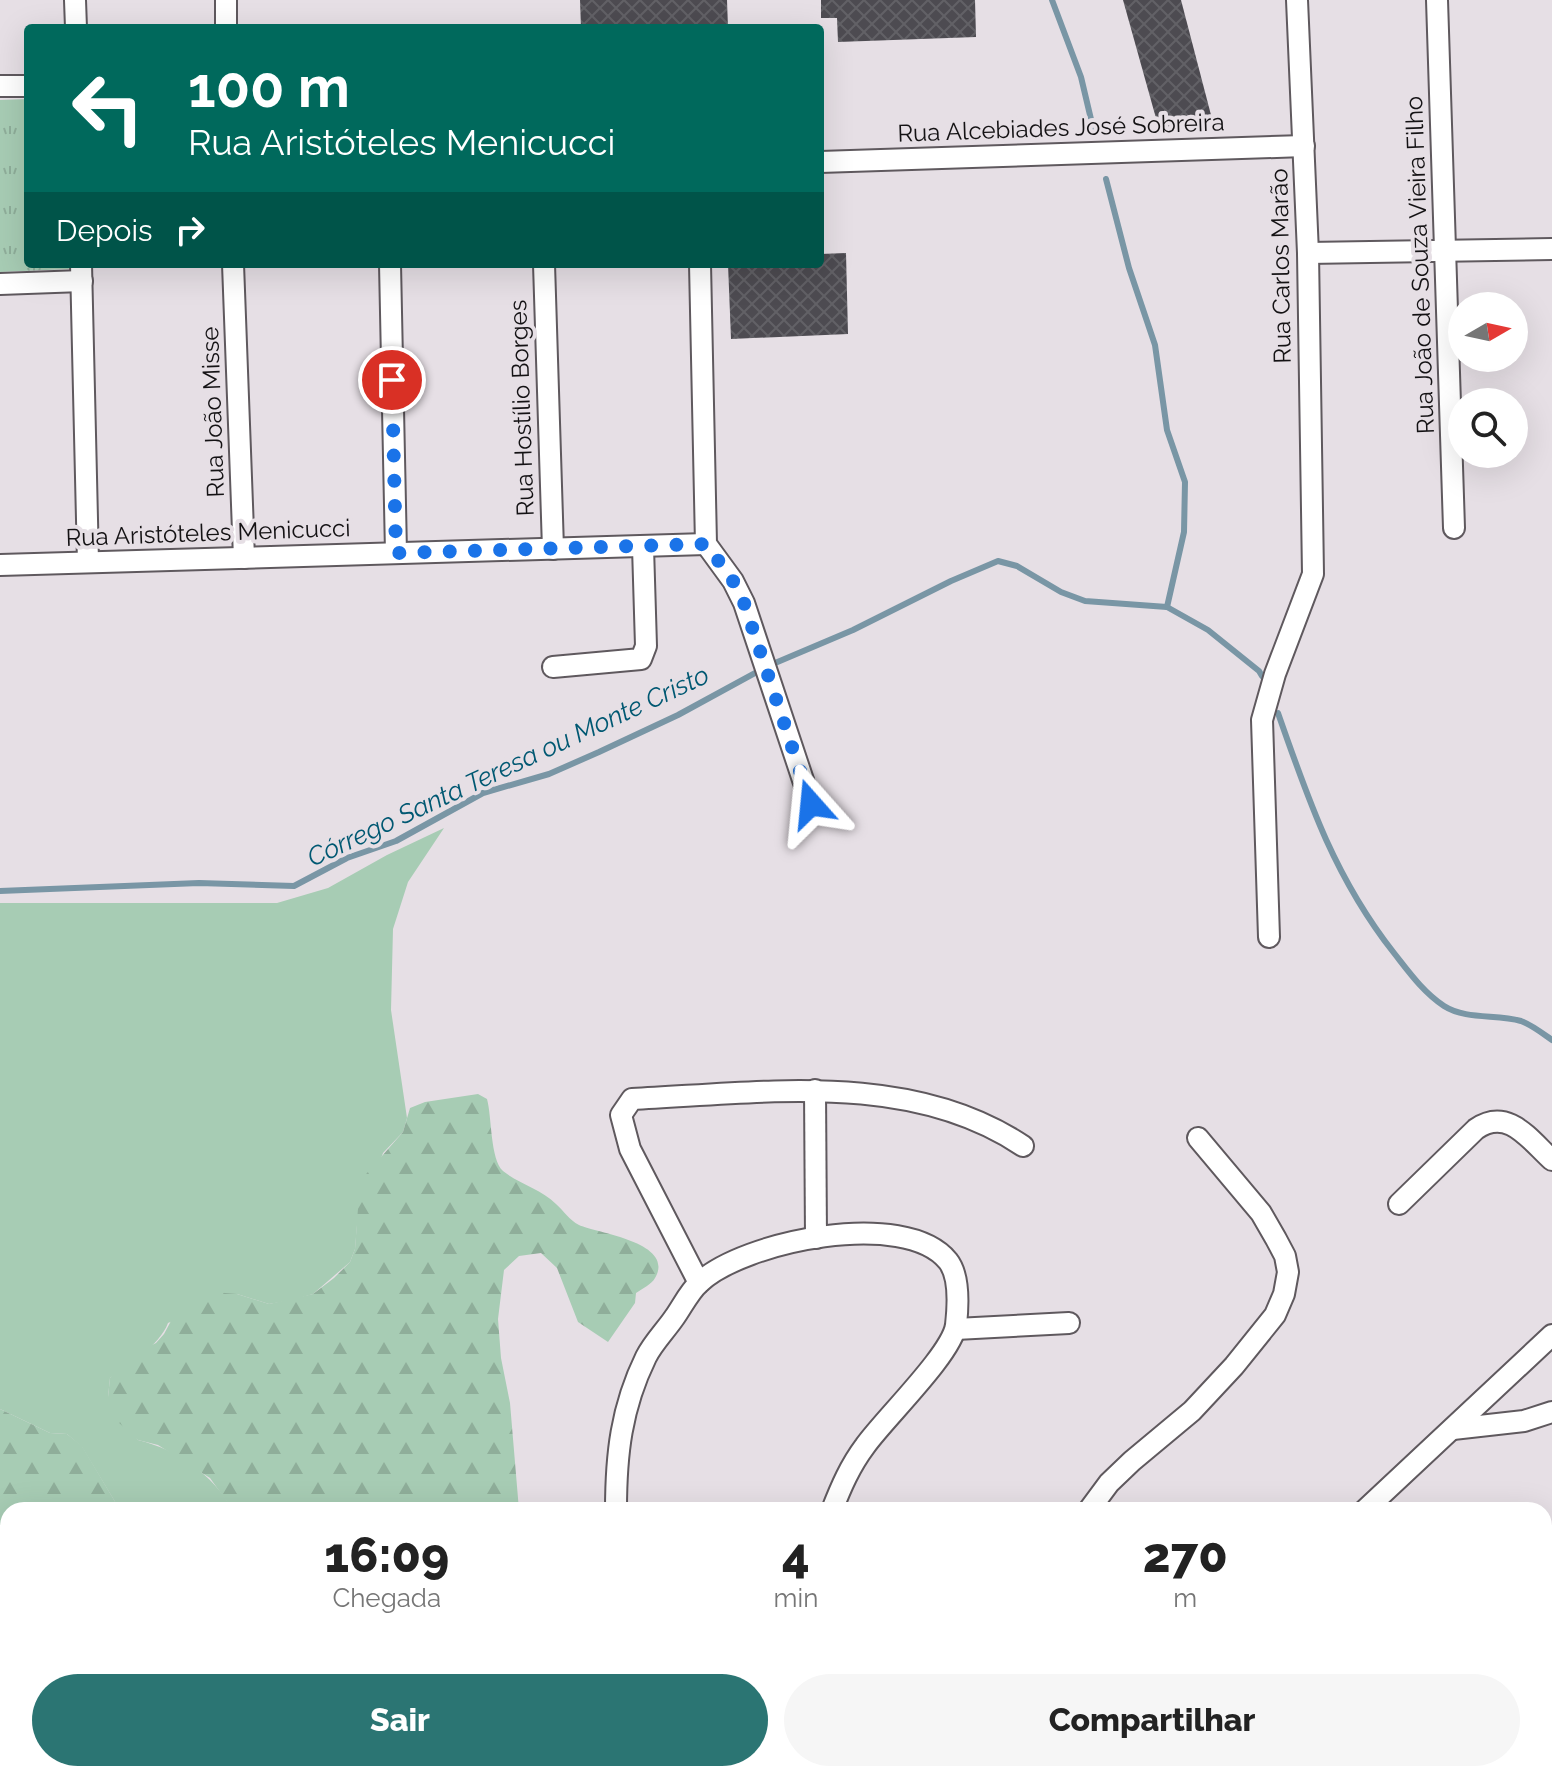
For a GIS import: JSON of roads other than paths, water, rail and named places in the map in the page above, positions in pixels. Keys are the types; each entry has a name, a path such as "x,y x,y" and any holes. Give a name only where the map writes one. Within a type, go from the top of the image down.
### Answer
{"street":[{"path":"75,0 76,24"},
{"path":"226,0 226,24"},
{"name":"Rua Carlos Marão","path":"1269,937 1262,720 1275,674 1313,574 1308,253 1297,0"},
{"name":"Rua João de Souza Vieira Filho","path":"1437,0 1454,528"},
{"path":"0,86 24,86"},
{"name":"Rua Alcebiades José Sobreira","path":"824,162 1304,146"},
{"path":"1308,253 1552,249"},
{"name":"Rua João Misse","path":"233,268 244,558"},
{"path":"390,268 396,553"},
{"name":"Rua Hostílio Borges","path":"544,268 553,549"},
{"path":"700,268 706,544 733,581 744,603 811,804"},
{"path":"0,284 82,273 88,562"},
{"name":"Rua Aristóteles Menicucci","path":"0,565 706,544"},
{"path":"553,667 641,659 646,646 643,547"},
{"path":"815,1090 816,1238"},
{"path":"699,1283 630,1149 621,1115 632,1099 815,1090 907,1100 946,1108 997,1129 1023,1146"},
{"path":"1399,1204 1487,1121 1499,1120 1511,1124 1552,1160"},
{"path":"1095,1502 1116,1476 1192,1411 1234,1366 1275,1315 1284,1294 1288,1272 1285,1256 1276,1239 1261,1213 1198,1138"},
{"path":"616,1502 616,1460 627,1402 647,1355 699,1283 731,1263 761,1250 816,1238 886,1234 911,1238 930,1245 949,1262 956,1278 956,1329 929,1369 866,1444 846,1474 835,1502"},
{"path":"956,1329 1069,1323"},
{"path":"1374,1502 1552,1335"},
{"path":"1453,1429 1524,1421 1552,1412"}],"waterway":[{"path":"1052,0 1081,77 1094,132"},
{"path":"1106,179 1129,268 1155,345 1167,430 1185,482 1184,532 1167,607"},
{"name":"Córrego Santa Teresa ou Monte Cristo","path":"0,891 199,883 294,886 347,858 396,841 483,793 549,774 599,752 678,715 768,666 853,630 998,561 1017,566 1061,592 1085,601 1167,607 1208,630 1262,676"},
{"name":"Córrego Santa Teresa ou Monte Cristo","path":"1278,713 1313,808 1340,868 1373,925 1411,974 1444,1006 1471,1015 1521,1021 1552,1040"}]}
